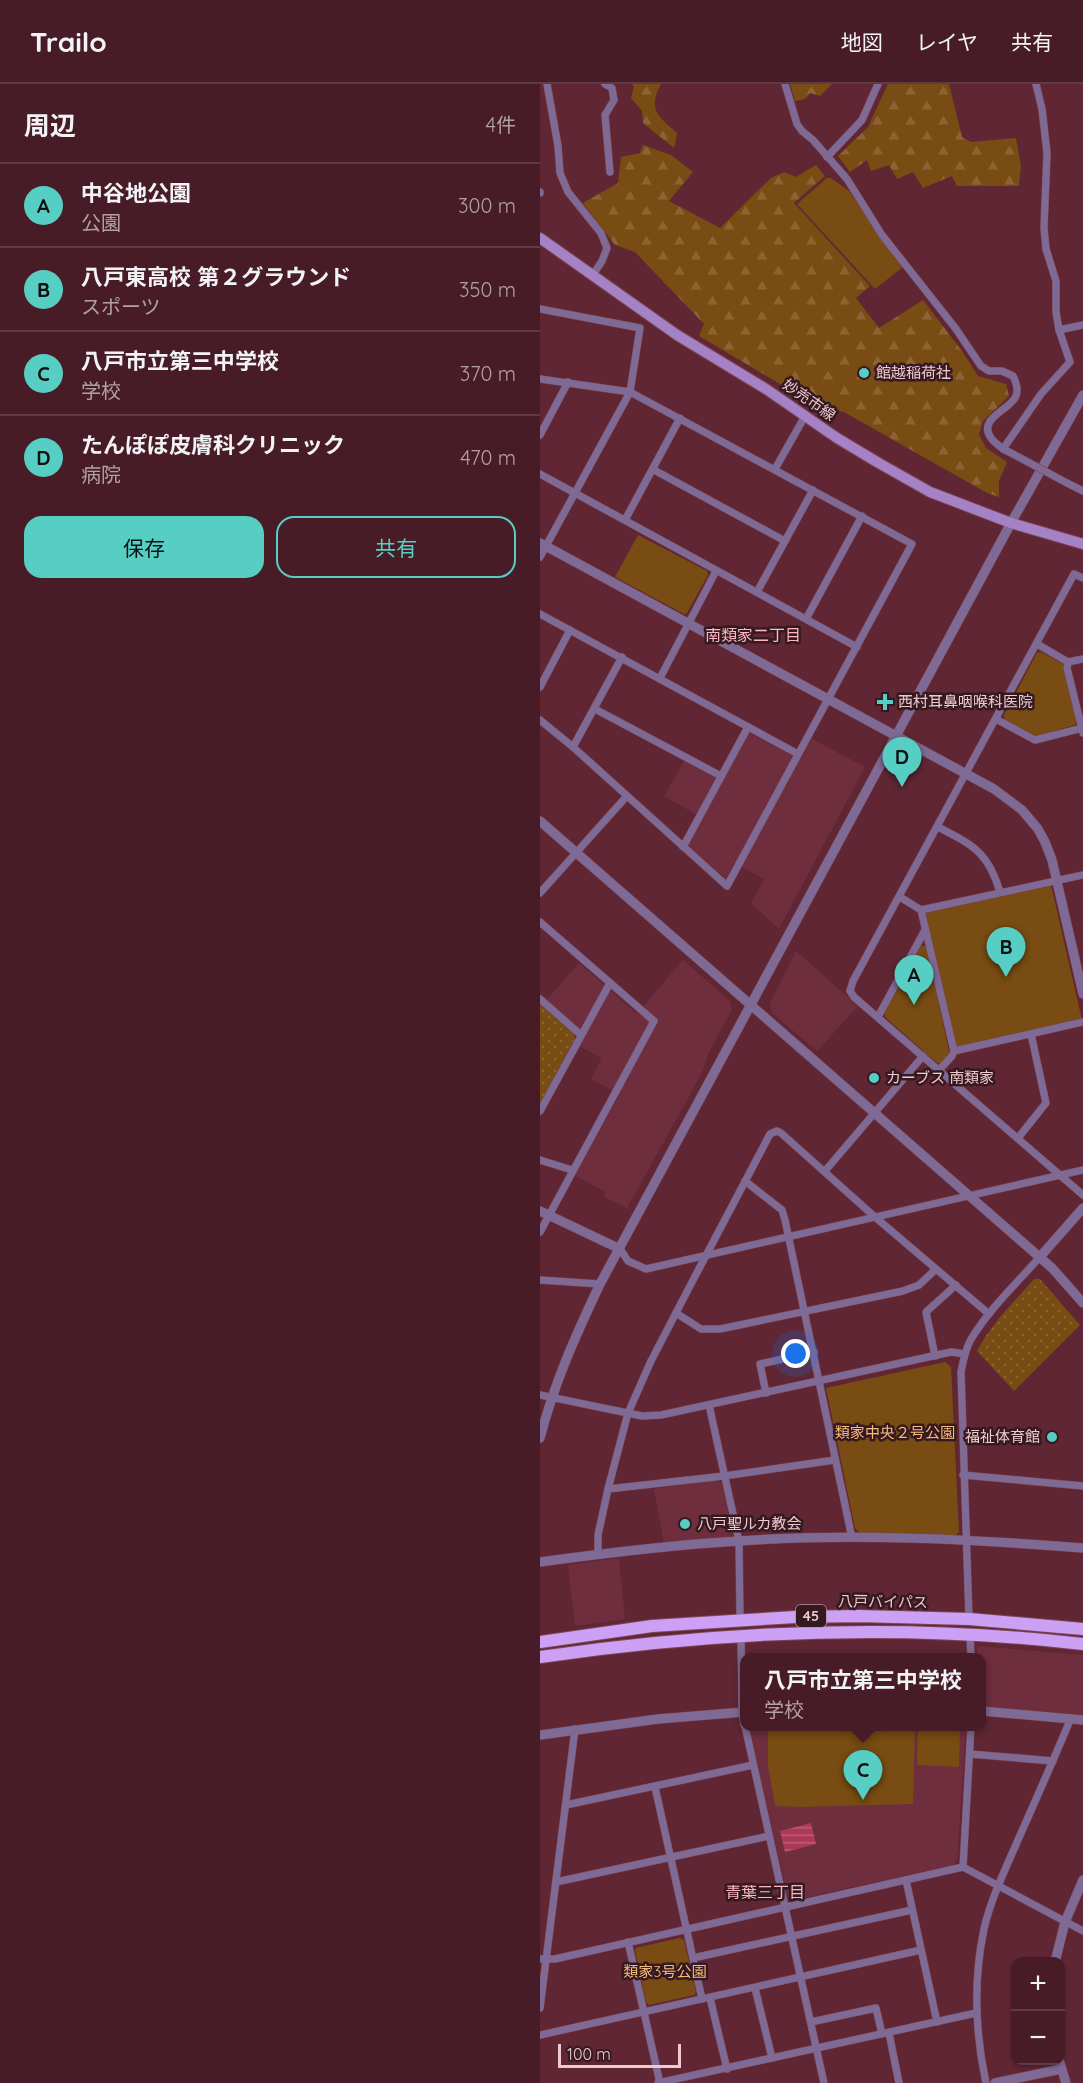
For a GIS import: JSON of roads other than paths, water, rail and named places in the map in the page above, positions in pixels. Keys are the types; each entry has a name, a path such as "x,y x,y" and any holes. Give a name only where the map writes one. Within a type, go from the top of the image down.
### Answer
{"highway":[{"name":"八戸バイパス","path":"540,1642 652,1626 859,1616 969,1619 1083,1629"},
{"name":"八戸バイパス","path":"540,1657 636,1645 741,1636 872,1632 970,1635 1083,1644"}],"main road":[{"name":"妙売市線","path":"540,238 677,335 766,389 837,438 930,492 1011,524 1083,544"}],"street":[{"path":"547,84 558,146 560,173 568,192 601,233 607,248 592,276"},
{"path":"605,84 612,88 614,100 605,115 610,172"},
{"path":"784,84 797,124 847,179 882,235 956,329 981,366 989,371 1002,371 1013,375 1017,384 1017,396 1011,405 992,419 988,425 993,441 1003,450 1083,491"},
{"path":"827,157 862,120 879,84"},
{"path":"1003,450 1041,394 1070,362 1059,330 1056,312 1056,281 1046,249 1044,228 1047,153 1035,84"},
{"path":"540,309 640,328 630,392 575,493 543,545 540,557"},
{"path":"1059,330 1083,325"},
{"path":"540,379 630,392 912,544 727,886 540,720"},
{"path":"540,435 568,382"},
{"path":"540,1438 551,1397 570,1347 600,1284 1083,395"},
{"path":"775,469 805,416"},
{"path":"625,520 680,418"},
{"path":"654,470 785,541"},
{"path":"540,474 856,647"},
{"path":"756,592 813,490"},
{"path":"806,619 861,516"},
{"path":"543,545 687,625 994,789 1022,810 1038,829 1045,842 1058,881 1083,994"},
{"path":"660,678 716,571"},
{"path":"1083,578 1074,574 850,991 854,997 1083,1195"},
{"path":"540,614 798,754"},
{"path":"540,687 570,630"},
{"path":"1037,645 1068,662 1083,658"},
{"path":"573,747 622,657"},
{"path":"996,719 1035,740 1083,730 1067,668 1068,662"},
{"path":"595,709 721,776"},
{"path":"683,847 748,727"},
{"path":"540,893 626,797"},
{"path":"540,821 1052,1268 1083,1303"},
{"path":"938,827 963,840 985,858 994,872 1000,892"},
{"path":"900,897 921,910 1083,875"},
{"path":"921,910 954,1051 939,1070"},
{"path":"540,922 654,1021 572,1170 545,1213 540,1232"},
{"path":"878,1017 925,930"},
{"path":"540,1111 610,983"},
{"path":"540,999 581,1035"},
{"path":"954,1051 1083,1022"},
{"path":"1018,1138 1046,1103 1031,1034"},
{"path":"825,1171 923,1056"},
{"path":"598,1554 598,1535 628,1413 705,1256 770,1134 777,1131 781,1133 989,1314"},
{"path":"540,1160 572,1170"},
{"path":"545,1213 620,1249 628,1261 646,1269 1083,1170"},
{"path":"745,1181 782,1210 806,1311 852,1538"},
{"path":"969,1619 961,1372 965,1354 970,1341 989,1314 1083,1208"},
{"path":"676,1313 701,1329 720,1329 903,1291 919,1285 936,1269"},
{"path":"540,1280 600,1284"},
{"path":"935,1356 926,1312 956,1285"},
{"path":"766,1393 760,1364 814,1352"},
{"path":"540,1395 642,1416 661,1415 951,1352 965,1354"},
{"path":"709,1405 739,1541 740,1620"},
{"path":"608,1489 724,1476 835,1460"},
{"path":"963,1475 1083,1486"},
{"path":"540,1562 598,1554 739,1541 852,1538 966,1540 1083,1548"},
{"path":"970,1635 971,1653"},
{"path":"741,1636 741,1653"},
{"path":"986,1711 1083,1720"},
{"path":"540,1735 658,1719 740,1712"},
{"path":"986,2083 979,2050 976,2013 978,1970 984,1928 998,1886 1071,1718"},
{"path":"540,2008 543,1960 556,1882 575,1729"},
{"path":"746,1731 824,2083"},
{"path":"963,1868 971,1731"},
{"path":"970,1754 1053,1761"},
{"path":"566,1806 753,1766"},
{"path":"655,1787 693,1958 727,2069"},
{"path":"556,1882 769,1836"},
{"path":"543,1960 963,1868 1083,1931"},
{"path":"906,1880 937,2022"},
{"path":"1056,1957 1065,1922 1083,1880"},
{"path":"693,1958 912,1910"},
{"path":"628,1942 659,2083 976,2013"},
{"path":"540,2035 921,1950"},
{"path":"756,1988 772,2058"},
{"path":"810,2022 876,2008 899,2083"},
{"path":"995,2083 1060,2065 1066,2083"}],"place":[{"name":"館越稲荷社","path":"864,373"},
{"name":"西村耳鼻咽喉科医院","path":"885,702"},
{"name":"たんぽぽ皮膚科クリニック","path":"902,787"},
{"name":"八戸東高校 第２グラウンド","path":"1006,977"},
{"name":"中谷地公園","path":"914,1005"},
{"name":"カーブス 南類家","path":"874,1078"},
{"name":"福祉体育館","path":"1052,1437"},
{"name":"八戸聖ルカ教会","path":"685,1524"},
{"name":"八戸市立第三中学校","path":"863,1800"}],"district":[{"name":"南類家二丁目","path":"753,635"},
{"name":"青葉三丁目","path":"765,1892"}],"park label":[{"name":"類家中央２号公園","path":"895,1433"},
{"name":"類家3号公園","path":"665,1972"}]}
